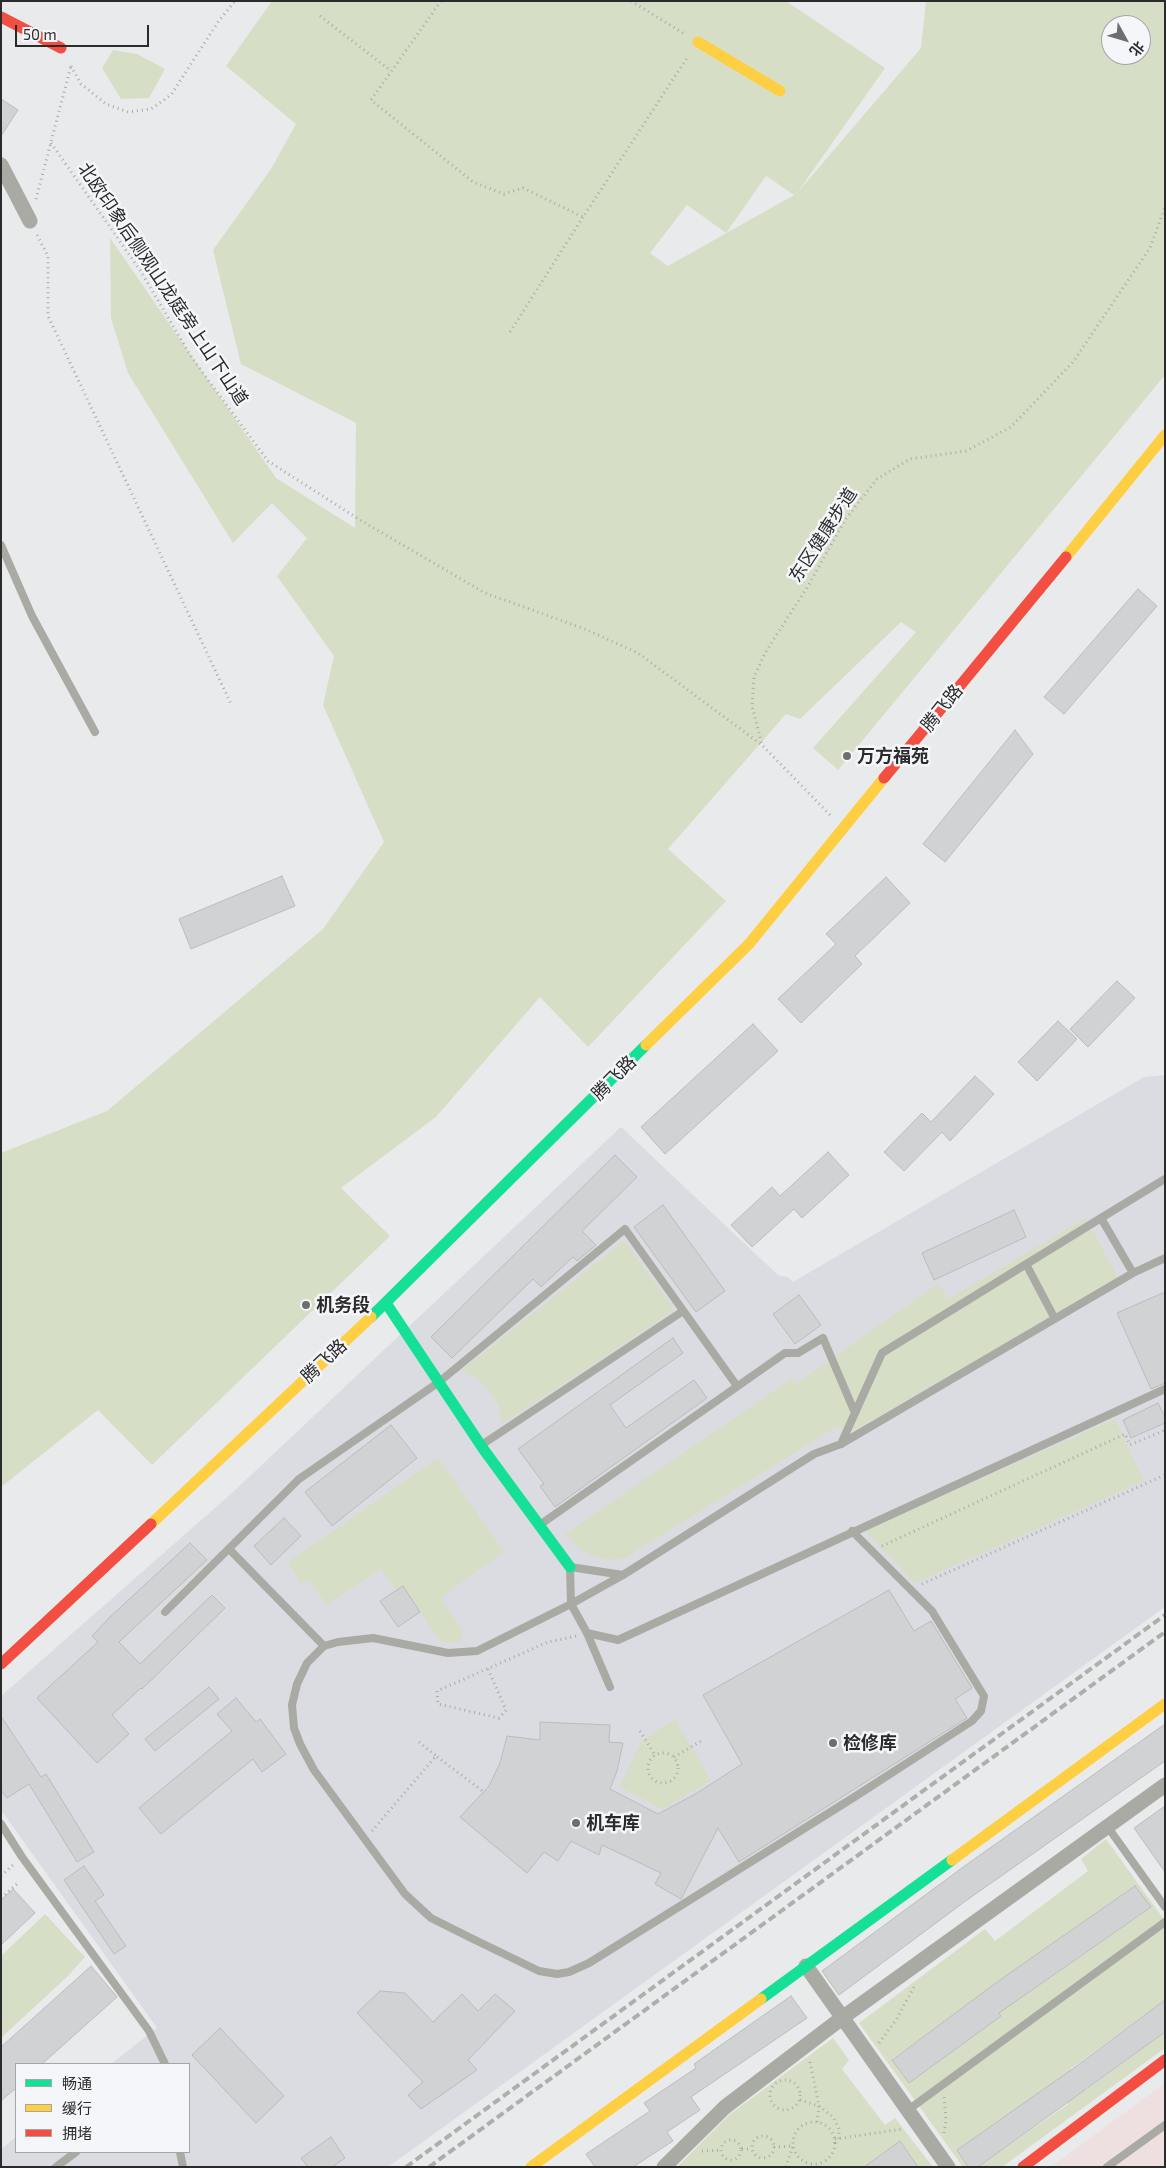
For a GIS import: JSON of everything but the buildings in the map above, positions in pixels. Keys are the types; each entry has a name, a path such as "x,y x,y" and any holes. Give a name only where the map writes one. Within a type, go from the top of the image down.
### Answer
{"street":[{"path":"1,17 61,48"},
{"path":"698,42 780,91"},
{"path":"1,165 30,221"},
{"name":"腾飞路","path":"1,1664 386,1303 749,944 1165,435"},
{"path":"386,1303 481,1445 570,1567"},
{"path":"532,2167 1165,1704"},
{"path":"664,2167 724,2107 842,2018 1165,1785"},
{"path":"806,1966 944,2161"},
{"path":"1023,2167 1165,2060"}],"lane":[{"path":"1,545 32,616 95,732"},
{"path":"841,1444 882,1353 1165,1179"},
{"path":"1100,1218 1133,1273"},
{"path":"165,1612 299,1479 439,1382 625,1229 738,1386"},
{"path":"852,1531 932,1611 984,1696 981,1712 972,1721 590,1963 569,1972 557,1974 539,1970 431,1918 405,1894 314,1770 294,1728 292,1705 297,1684 307,1663 324,1646 373,1638 448,1653 477,1651 571,1604 623,1575 814,1454 841,1444 1133,1273 1165,1258"},
{"path":"1026,1264 1055,1319"},
{"path":"481,1445 683,1311"},
{"path":"540,1525 785,1353 798,1353 823,1338 855,1413"},
{"path":"587,1633 618,1640 1165,1389"},
{"path":"229,1549 324,1646"},
{"path":"610,1687 587,1633 571,1604 570,1567 623,1575"},
{"path":"1,1824 22,1857 149,2031 165,2063"},
{"path":"1107,1826 1165,1907"},
{"path":"908,2110 1165,1922"},
{"path":"1107,2167 1165,2125"},
{"path":"56,2167 75,2153"},
{"path":"180,2153 181,2166"}],"path":[{"path":"61,48 81,84 106,104 128,112 151,109 171,94 234,1"},
{"path":"440,1 371,100 473,182 504,194 523,188 583,217"},
{"path":"510,332 698,42 631,1"},
{"path":"320,16 391,71"},
{"path":"71,66 30,221 48,256 48,316 232,706"},
{"name":"北欧印象后侧观山龙庭旁上山下山道","path":"51,143 140,270 192,358 268,461 360,520 485,594 586,628 638,653 762,745"},
{"name":"东区健康步道","path":"844,829 762,745 752,706 754,677 765,653 808,586 845,520 877,479 910,459 966,451 1011,427 1073,362 1150,248 1165,207"},
{"path":"872,1551 1125,1434 1130,1445 1165,1430"},
{"path":"910,1589 1165,1475"},
{"path":"488,1668 506,1710 499,1718 438,1704 437,1691 488,1668 548,1642 587,1633"},
{"path":"640,1731 655,1755"},
{"path":"674,1757 701,1741"},
{"path":"418,1742 484,1792"},
{"path":"667,1753 674,1757 678,1764 677,1774 671,1782 661,1784 652,1780 647,1771 649,1761 655,1755 667,1753"},
{"path":"365,1839 436,1756"},
{"path":"1,1898 18,1883"},
{"path":"869,2056 896,2020 915,1986"},
{"path":"806,2045 819,2106 817,2123"},
{"path":"781,2080 791,2081 799,2088 800,2100 791,2110 781,2110 773,2105 770,2100 771,2090 781,2080"},
{"path":"944,2084 946,2121 944,2161"},
{"path":"800,2100 819,2106 833,2117 839,2129 839,2139"},
{"path":"786,2167 796,2132 807,2123 817,2123 827,2127 835,2139 835,2146 829,2158 818,2164 811,2165 799,2159 793,2146"},
{"path":"835,2139 920,2126"},
{"path":"760,2136 770,2139 774,2147 771,2155 764,2158 757,2157 752,2149 754,2140 760,2136"},
{"path":"732,2140 738,2143 742,2149 739,2157 730,2160 724,2157 721,2151 726,2142 732,2140"},
{"path":"774,2147 793,2146"},
{"path":"742,2149 752,2149"}],"shaded area":[{"path":"1165,1075 1165,1607 388,2167 1,2167 1,2149 15,2138 15,2153 190,2153 190,2063 112,2063 157,2028 1,1810 1,1696 232,1493 621,1127 778,1275 788,1277 793,1282 1144,1077"},
{"path":"1165,2083 1165,2167 1051,2167"}],"green space":[{"path":"272,1 786,1 885,68 797,193 921,48 926,1 1165,1 1165,375 838,770 813,748 916,632 901,622 800,719 786,714 668,849 726,901 588,1047 540,997 436,1117 341,1188 390,1236 152,1465 98,1410 1,1487 1,1153 107,1111 323,929 384,842 323,705 334,656 277,576 307,538 272,503 233,543 128,373 111,318 110,238 276,478 355,528 356,423 241,364 213,250 271,169 296,124 226,66","holes":["766,176 794,195 668,266 650,253 687,205 726,233"]},
{"path":"113,50 137,54 165,69 149,98 121,99 102,68"},
{"path":"1086,1218 1118,1278 855,1430 836,1427 623,1559 601,1559 584,1552 565,1534 791,1379 797,1383 939,1283 948,1299"},
{"path":"624,1241 675,1310 501,1425 499,1407 489,1390 477,1378 461,1371"},
{"path":"1115,1419 1144,1481 915,1583 865,1531"},
{"path":"438,1458 504,1552 449,1591 441,1599 463,1631 460,1642 441,1642 403,1586 397,1591 381,1569 327,1605 309,1580 300,1583 288,1562"},
{"path":"675,1719 711,1781 662,1809 620,1787 641,1741"},
{"path":"1106,1839 1165,1921 1165,2000 1070,2069 1086,2090 1165,2032 1165,2048 1002,2167 978,2167 1068,2104 1053,2083 957,2150 968,2167 963,2167 859,2023 985,1929 995,1941 1088,1871 1081,1859","holes":["1135,1886 1150,1908 1019,1999 1004,1977","984,1993 1001,2016 909,2082 892,2059"]},
{"path":"45,1914 85,1957 69,1975 1,2038 1,1956"},
{"path":"833,2038 849,2060 842,2069 885,2125 895,2118 933,2167 916,2167 917,2165 900,2141 864,2167 677,2167 729,2115"}],"railway":[{"path":"406,2167 1165,1615"},
{"path":"429,2167 1165,1632"}],"traffic: fast":[{"path":"371,1317 646,1045"},
{"path":"386,1303 484,1450 570,1567"},
{"path":"761,1999 952,1860"}],"traffic: slow":[{"path":"698,42 780,91"},
{"path":"1066,557 1165,435"},
{"path":"646,1045 749,944 884,778"},
{"path":"151,1524 371,1317"},
{"path":"952,1860 1165,1704"},
{"path":"531,2167 761,1999"}],"traffic: jam":[{"path":"1,17 61,48"},
{"path":"884,778 1066,557"},
{"path":"1,1664 151,1524"},
{"path":"1023,2167 1165,2060"}],"place":[{"name":"万方福苑","path":"847,756"},
{"name":"机务段","path":"306,1305"},
{"name":"检修库","path":"833,1743"},
{"name":"机车库","path":"576,1823"}]}
